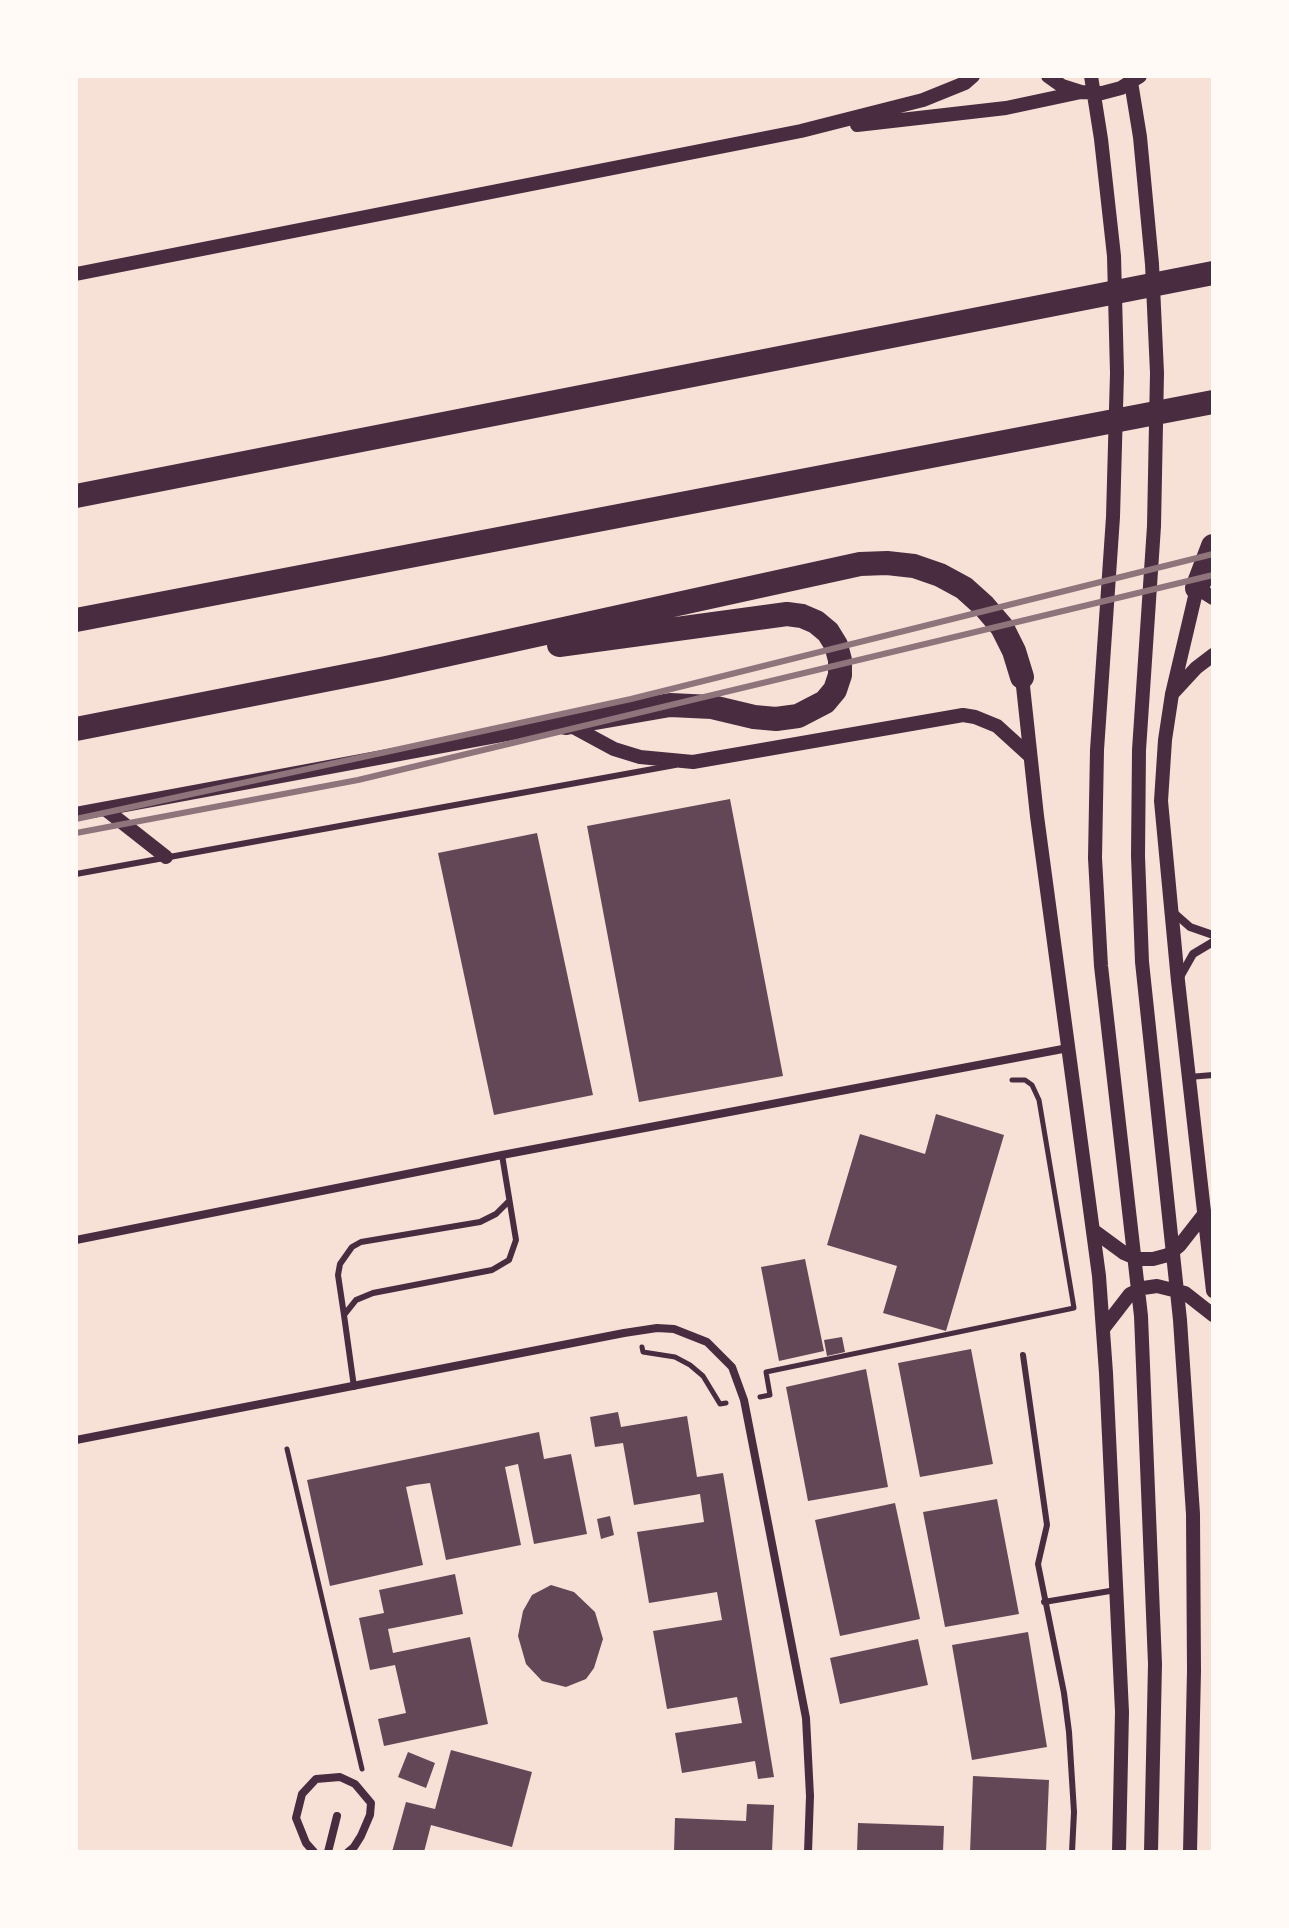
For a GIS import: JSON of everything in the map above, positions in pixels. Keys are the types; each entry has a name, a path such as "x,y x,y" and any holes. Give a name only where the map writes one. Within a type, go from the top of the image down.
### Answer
{"highway":[{"path":"76,496 1213,273"},
{"path":"76,620 1213,402"},
{"path":"1205,593 1213,546"},
{"path":"76,729 386,668 860,564 914,566 964,588 1002,627 1022,677"},
{"path":"386,668 787,614 816,622 828,632 840,660 840,675 835,690 813,711 798,716 776,719 712,707 670,705 566,723"}],"street":[{"path":"76,274 801,131 923,100 965,83 973,76"},
{"path":"1048,76 1062,86 1081,92"},
{"path":"1091,76 1114,256 1117,373 1113,517 1097,750 1095,858 1101,966 1141,1316 1155,1664 1151,1852"},
{"path":"801,131 1006,108 1081,92 1111,91 1139,76 1140,137 1152,264 1157,373 1154,526 1139,750 1138,871 1142,962 1180,1320 1193,1514 1190,1852"},
{"path":"1205,593 1172,694 1161,801 1189,1077 1209,1212 1213,1291"},
{"path":"1172,694 1213,655"},
{"path":"1022,677 1094,1231 1103,1329 1122,1712 1119,1852"},
{"path":"76,814 566,723 614,749 640,757 693,762 963,715 997,726 1030,756"},
{"path":"105,809 166,857"},
{"path":"1171,910 1190,927 1213,935"},
{"path":"1178,981 1193,954 1213,942"},
{"path":"76,1240 502,1155 1068,1048"},
{"path":"1094,1231 1124,1253 1138,1259 1153,1259 1168,1255 1180,1245 1209,1212"},
{"path":"1103,1329 1130,1294 1157,1286 1185,1293 1213,1315"},
{"path":"76,1440 639,1330 674,1329 707,1342 732,1367 744,1400 806,1718 810,1796 808,1852"},
{"path":"314,1852 306,1843 296,1818 302,1794 316,1779 340,1777 364,1792 371,1803 370,1815 354,1847 348,1852"},
{"path":"328,1852 337,1816"}],"lane":[{"path":"76,874 693,762"},
{"path":"1189,1077 1213,1075"},
{"path":"344,1315 364,1296 501,1266 509,1260 516,1240 502,1155"},
{"path":"354,1387 338,1275 340,1264 352,1247 361,1242 480,1222 496,1214 509,1201"},
{"path":"1023,1355 1047,1525 1038,1564 1069,1732 1074,1812 1072,1852"},
{"path":"1044,1602 1116,1590"}],"path":[{"path":"639,1330 643,1352 675,1357 690,1365 703,1376 720,1404 770,1395 766,1372 1074,1308 1037,1092 1025,1080 1008,1081 1002,1060"},
{"path":"287,1449 363,1771 364,1792"}],"building":[{"path":"730,799 783,1076 639,1102 587,826"},
{"path":"537,833 593,1095 494,1115 438,853"},
{"path":"936,1114 1004,1135 946,1331 883,1313 897,1266 827,1245 860,1134 925,1154"},
{"path":"805,1259 824,1351 779,1361 761,1267"},
{"path":"842,1337 845,1352 827,1356 824,1340"},
{"path":"971,1349 993,1464 920,1477 898,1363"},
{"path":"866,1369 888,1487 808,1501 786,1387"},
{"path":"618,1412 621,1427 687,1416 697,1477 723,1473 774,1777 758,1779 755,1761 682,1773 675,1733 742,1723 737,1697 667,1709 653,1631 722,1620 717,1592 649,1603 637,1532 704,1522 700,1494 634,1505 623,1443 595,1447 590,1417"},
{"path":"539,1432 544,1459 571,1454 587,1534 534,1544 518,1464 505,1467 521,1545 446,1560 430,1483 415,1485 406,1487 423,1565 330,1586 307,1480"},
{"path":"997,1499 1019,1614 945,1627 923,1512"},
{"path":"895,1503 920,1619 840,1636 815,1520"},
{"path":"610,1516 614,1535 601,1539 597,1519"},
{"path":"455,1574 463,1614 388,1629 393,1653 470,1637 488,1724 384,1746 378,1719 406,1713 395,1665 370,1670 359,1618 384,1613 379,1590"},
{"path":"551,1585 574,1592 595,1612 603,1639 594,1668 586,1679 566,1687 542,1681 526,1664 518,1636 523,1611 532,1595"},
{"path":"1028,1632 1047,1747 972,1760 952,1645"},
{"path":"918,1639 928,1685 840,1704 830,1658"},
{"path":"451,1750 532,1772 512,1847 431,1825 424,1852 392,1852 406,1802 435,1809"},
{"path":"408,1752 435,1763 426,1788 398,1777"},
{"path":"973,1776 1049,1780 1046,1852 970,1852"},
{"path":"747,1804 774,1805 772,1852 674,1852 675,1818 746,1821"},
{"path":"858,1823 944,1826 943,1852 857,1852"}],"railway":[{"path":"76,819 631,699 1213,554"},
{"path":"76,833 358,780 1213,575"}]}
